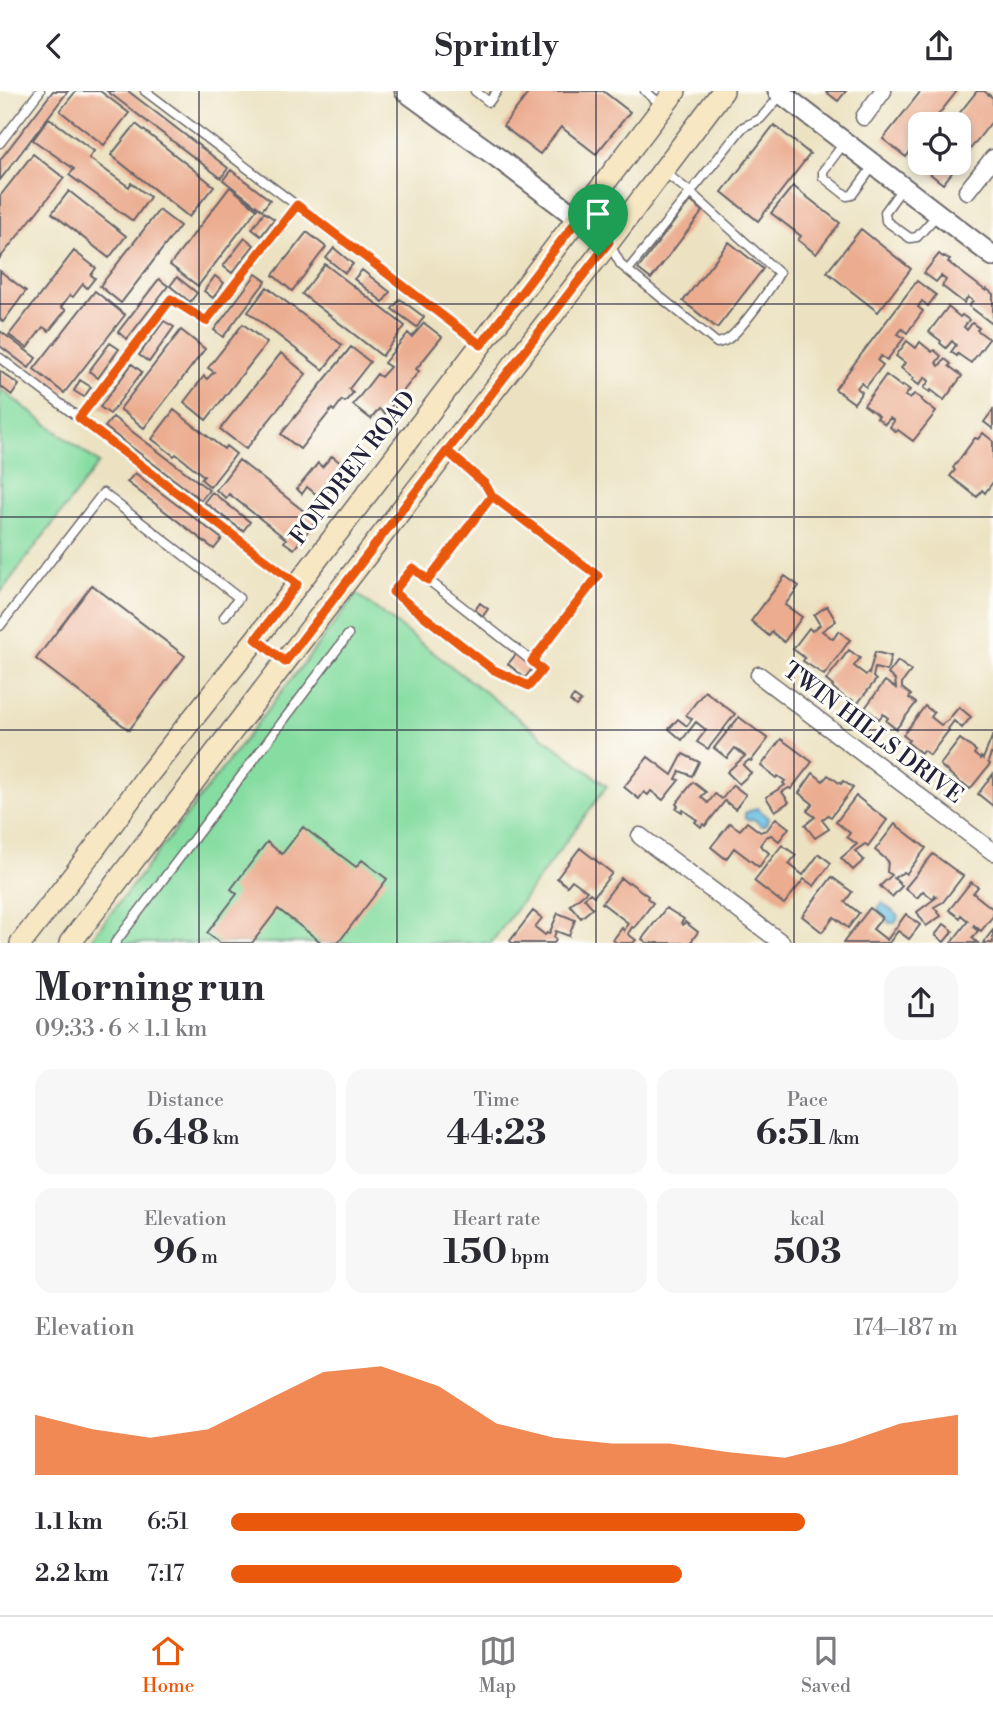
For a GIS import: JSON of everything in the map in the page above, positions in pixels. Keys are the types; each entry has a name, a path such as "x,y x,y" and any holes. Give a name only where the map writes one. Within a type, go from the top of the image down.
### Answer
{"main road":[{"path":"70,943 723,91"},
{"name":"FONDREN ROAD","path":"21,943 669,98"},
{"path":"388,465 418,488"},
{"path":"256,639 285,662"},
{"path":"94,849 125,871"}],"street":[{"path":"405,91 609,242"},
{"path":"863,117 883,91"},
{"path":"780,92 993,256"},
{"path":"967,191 993,157"},
{"name":"TWIN HILLS DRIVE","path":"759,675 993,852"},
{"path":"640,836 782,943"}],"lane":[{"path":"0,143 40,91"},
{"path":"145,91 481,345"},
{"path":"474,91 489,102 497,91"},
{"path":"645,91 669,98"},
{"path":"628,270 743,127 761,119 780,92"},
{"path":"845,142 823,171 823,177 847,196 852,195 874,165"},
{"path":"609,242 621,265 717,343 728,339 736,331 766,293 779,273 663,171"},
{"path":"903,187 885,212 886,221 910,239 917,237 938,214"},
{"path":"79,418 171,299 206,321 297,205"},
{"path":"0,358 297,584"},
{"path":"447,451 485,484 492,496 598,576 532,661"},
{"path":"0,626 103,493 239,598 224,617"},
{"path":"428,580 492,496"},
{"path":"413,568 532,661 542,670 529,686 492,669 393,592 413,568"},
{"path":"115,943 348,635"}],"green space":[{"path":"0,389 99,463 0,593"},
{"path":"357,594 607,786 491,943 88,943"}],"water":[{"path":"757,808 768,818 764,826 754,819 745,818 745,813"},
{"path":"882,903 899,916 895,923 889,923 877,910"}],"building":[{"path":"53,91 68,91 0,180 0,160"},
{"path":"76,91 100,91 129,113 104,145 60,111"},
{"path":"107,91 128,91 228,168 221,178"},
{"path":"530,91 603,91 630,112 596,154 561,127 540,154 503,126"},
{"path":"825,91 846,91 838,101"},
{"path":"921,91 957,91 940,112 908,112 906,157 883,139"},
{"path":"977,91 984,91 993,98 993,120 971,148 971,112 960,112"},
{"path":"49,118 94,151 89,158 129,187 131,183 150,197 133,221 69,175 74,169 33,140"},
{"path":"136,124 214,186 189,217 111,155"},
{"path":"774,125 810,154 758,221 722,192"},
{"path":"33,154 64,178 0,258 0,196"},
{"path":"231,170 270,200 262,210 223,180"},
{"path":"932,175 950,175 943,184"},
{"path":"793,186 840,223 816,254 798,240 801,236 771,213"},
{"path":"230,187 257,209 198,286 170,265"},
{"path":"69,191 126,236 109,258 52,213"},
{"path":"690,201 703,211 651,279 638,269"},
{"path":"159,210 180,226 121,303 100,286"},
{"path":"264,212 274,219 261,236 252,229"},
{"path":"861,229 911,269 878,312 827,272"},
{"path":"307,232 326,247 292,291 273,275"},
{"path":"245,238 254,245 232,273 223,266"},
{"path":"729,242 763,269 717,328 683,301"},
{"path":"334,248 353,264 345,273 326,258"},
{"path":"74,251 96,268 91,275 95,278 87,288 83,284 73,297 70,295 61,307 66,310 49,331 43,327 27,348 9,335"},
{"path":"939,254 993,294 991,323 969,306 973,301 968,297 964,303 942,286 946,280 941,276 936,282 924,273"},
{"path":"325,264 405,326 382,356 302,294"},
{"path":"362,270 390,292 383,302 354,279"},
{"path":"0,271 26,291 3,322 0,319"},
{"path":"256,274 266,281 223,337 214,330"},
{"path":"215,276 224,283 213,298 204,291"},
{"path":"177,277 197,293 190,302 170,286"},
{"path":"159,279 168,286 127,339 118,332"},
{"path":"917,281 936,295 928,306 922,301 918,307 923,311 907,333 902,329 898,334 904,338 887,360 881,356 878,361 883,365 866,387 861,383 857,388 862,392 854,403 835,389"},
{"path":"267,287 342,345 323,370 248,312"},
{"path":"95,291 125,315 64,393 34,369"},
{"path":"400,299 424,317 417,327 392,309"},
{"path":"948,307 960,317 962,315 969,320 964,327 967,330 972,323 989,339 971,363 951,352 956,345 952,341 946,348 929,332"},
{"path":"164,321 174,327 149,362 139,355"},
{"path":"424,323 442,337 385,414 379,409 371,419 353,405 377,374 381,377 390,367 384,363 408,333 412,337"},
{"path":"243,324 267,343 206,420 184,402 204,376 207,379 214,372 208,368"},
{"path":"181,330 205,349 144,428 120,409"},
{"path":"0,331 36,358 29,368 0,346"},
{"path":"907,341 916,348 920,342 932,352 934,350 941,356 936,363 939,366 945,359 951,364 949,366 962,376 944,400 924,388 929,381 925,377 919,385 901,368 905,363 896,356"},
{"path":"110,343 119,349 98,378 89,371"},
{"path":"351,347 370,362 349,389 353,393 345,402 342,400 334,411 332,409 300,449 281,434"},
{"path":"281,353 306,374 246,449 220,429"},
{"path":"132,364 142,372 110,414 100,407"},
{"path":"0,371 19,385 12,395 0,386"},
{"path":"886,375 910,390 905,396 910,399 914,394 936,412 913,441 890,427 894,421 890,418 885,424 864,405"},
{"path":"80,380 91,387 84,397 74,391"},
{"path":"174,410 224,449 226,446 236,454 210,487 201,479 204,476 152,439"},
{"path":"993,410 993,429 984,422"},
{"path":"113,417 209,490 201,500 105,427"},
{"path":"983,433 993,441 993,482 985,493 982,490 977,497 950,476 975,438 978,439"},
{"path":"332,456 347,468 322,499 307,487 302,494 297,489 318,463 322,467"},
{"path":"239,460 305,512 308,508 319,517 294,549 284,542 286,539 229,494 226,498 216,490"},
{"path":"135,473 222,539 214,549 127,482"},
{"path":"212,492 250,522 243,531 204,502"},
{"path":"785,576 799,586 785,605 802,617 784,642 772,632 769,636 751,621"},
{"path":"92,585 185,656 129,730 36,659"},
{"path":"480,603 488,609 483,616 475,610"},
{"path":"827,606 836,621 822,631 833,639 839,631 850,640 824,675 803,661 805,658 793,649 809,628 812,631 820,625 814,615"},
{"path":"849,650 860,658 854,666 866,675 869,674 875,652 891,656 887,671 875,668 873,677 876,680 857,704 851,699 849,701 826,680"},
{"path":"517,653 534,666 525,678 508,664"},
{"path":"898,661 911,671 902,683 902,688 916,703 896,729 886,721 888,718 883,714 879,719 865,708 885,681 896,688 895,680 888,674"},
{"path":"705,691 735,714 708,749 697,742 706,730 696,722 682,740 669,729 678,719 687,726 692,719 686,715"},
{"path":"574,696 581,701 576,706 570,701"},
{"path":"925,706 934,713 931,717 941,725 959,707 971,717 962,728 954,721 930,755 923,750 921,753 907,742 909,740 903,735"},
{"path":"739,717 768,739 751,761 743,765 751,773 739,784 727,772 745,756 735,748 727,758 714,748"},
{"path":"993,735 993,755 991,754 988,762 990,764 970,789 940,765 960,739 976,751 974,754 983,759"},
{"path":"781,739 812,762 791,789 782,792 789,802 775,811 766,797 785,785 785,781 778,776 776,778 761,766"},
{"path":"683,754 699,762 692,776 680,771 676,779 679,780 663,800 651,791 648,795 644,792 639,799 624,787 648,757 672,775"},
{"path":"813,773 823,781 828,775 853,788 831,817 828,815 822,820 829,829 815,838 805,825 815,817 807,811 813,804 799,793"},
{"path":"993,774 993,806 978,794"},
{"path":"693,782 706,792 701,797 708,803 715,794 722,799 733,785 746,795 735,809 725,801 705,826 703,824 701,827 695,822 697,820 676,808 676,804"},
{"path":"856,796 887,820 868,846 865,844 855,851 864,860 853,870 841,858 857,844 847,837 850,833 836,822"},
{"path":"776,818 789,828 779,841 771,835 766,837 760,845 769,853 759,867 734,848 726,859 711,847 730,823 740,830 747,822 760,832 767,830"},
{"path":"895,824 926,848 906,874 904,872 894,878 902,886 892,897 880,886 892,875 887,872 888,861 875,850"},
{"path":"303,827 356,867 362,860 387,879 338,943 322,943 278,909 252,943 220,943 207,933 237,894 231,889 267,842 282,854"},
{"path":"782,845 796,855 789,864 803,875 819,854 831,863 814,886 804,879 784,904 754,881"},
{"path":"580,848 612,873 594,896 590,893 584,898 593,908 581,918 570,905 587,891 572,880 567,886 557,878"},
{"path":"933,854 963,876 943,902 934,907 941,916 926,926 917,912 937,897 935,895 933,899 923,891 917,898 905,888"},
{"path":"832,877 852,892 845,902 859,913 848,928 834,917 822,932 802,916"},
{"path":"621,878 648,896 653,903 628,934 636,940 633,943 617,943 613,940 622,928 624,931 628,923 602,903"},
{"path":"971,882 978,887 973,893 993,909 993,916 981,931 974,925 978,931 972,938 978,943 951,943 968,921 949,910"},
{"path":"666,908 684,919 681,923 683,925 685,922 698,932 690,943 647,943 642,939"},
{"path":"870,908 882,918 873,929 887,940 906,914 920,925 909,939 898,931 889,943 843,943"},
{"path":"533,911 542,918 535,927 545,935 549,934 558,913 575,920 569,936 556,931 554,943 512,943 510,941"},
{"path":"944,924 953,931 944,942 935,935"},
{"path":"993,930 993,943 983,943"}],"route":[{"path":"598,256 447,451 485,484 492,496 598,576 532,661 542,670 529,686 492,669 393,592 413,568 428,580 492,496 485,484 447,451 285,662 256,639 297,584 79,418 171,299 206,321 297,205 481,345 578,219 609,242 598,256"}]}
